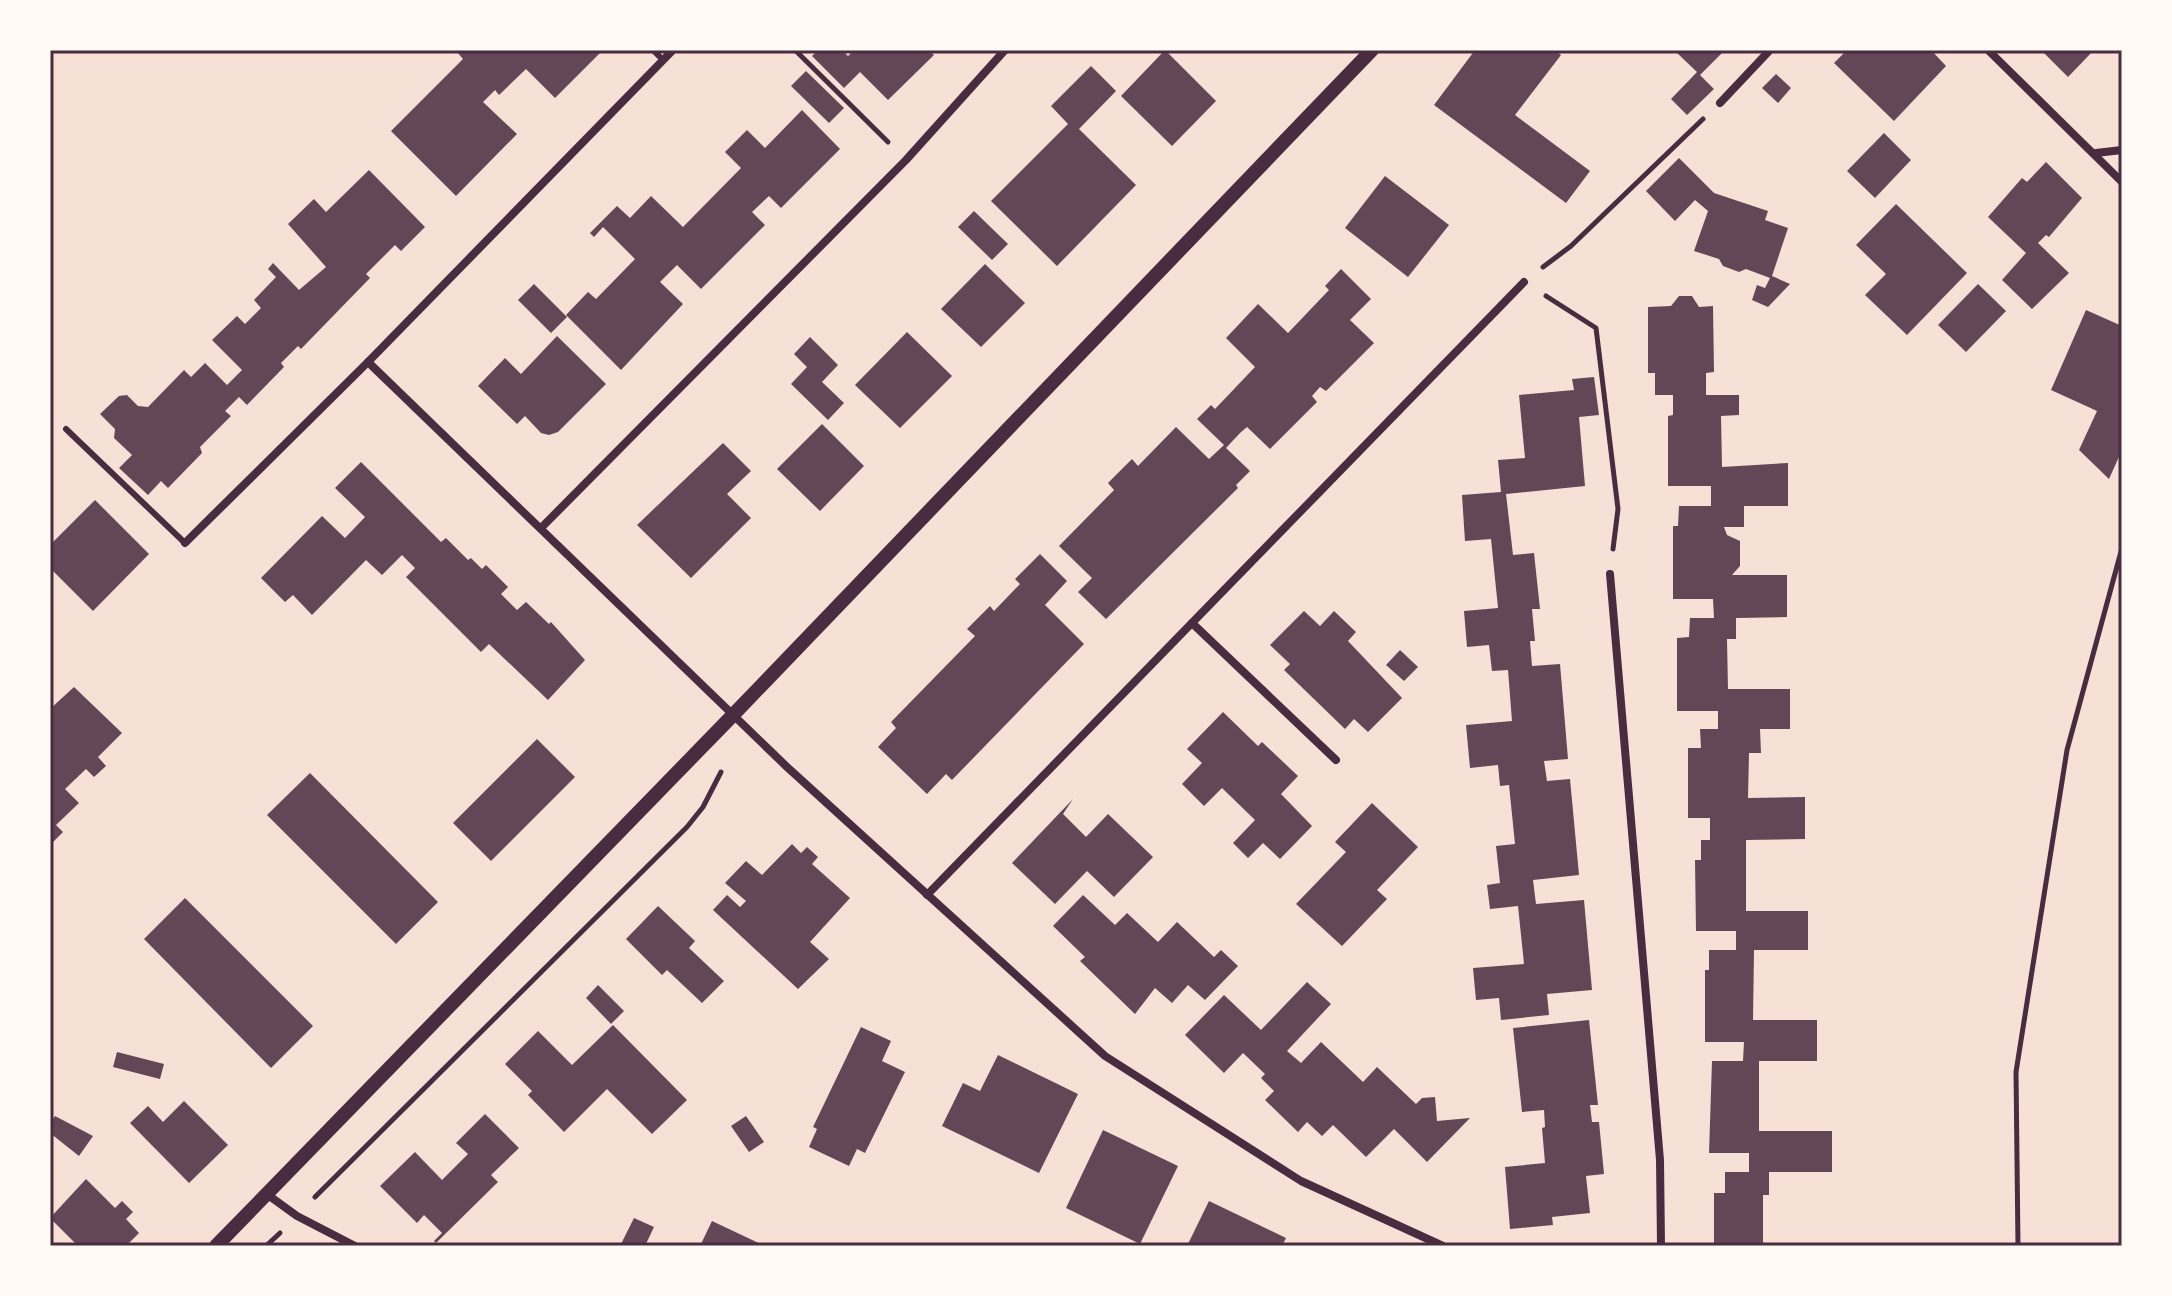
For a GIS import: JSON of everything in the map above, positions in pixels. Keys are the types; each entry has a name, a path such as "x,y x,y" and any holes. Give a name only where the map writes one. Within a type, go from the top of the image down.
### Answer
{"street":[{"path":"185,543 368,362 673,50"},
{"path":"542,527 906,160 1005,50"},
{"path":"216,1246 733,715 1372,50"},
{"path":"1720,103 1770,50"},
{"path":"1988,50 2096,153 2122,182"},
{"path":"2096,153 2122,150"},
{"path":"927,895 1524,282"},
{"path":"368,362 733,715 1105,1056 1301,1181 1443,1246"},
{"path":"1610,574 1660,1160 1661,1246"},
{"path":"1192,623 1336,760"},
{"path":"268,1195 297,1216 355,1246"}],"lane":[{"path":"653,50 663,60"},
{"path":"66,429 185,543"}],"path":[{"path":"795,50 906,160"},
{"path":"1610,574 1618,509 1596,328 1524,282 1571,246 1720,103"},
{"path":"2018,1246 2016,1072 2067,750 2122,548"},
{"path":"266,1246 687,827 703,807 720,774 733,715"}],"building":[{"path":"603,50 555,98 526,69 499,95 495,90 483,102 517,134 456,196 391,131 463,59 457,52"},
{"path":"818,50 842,50 848,56 854,50 929,50 934,55 888,100 860,72 844,88 812,56"},
{"path":"1165,50 1216,101 1172,146 1121,96"},
{"path":"1475,50 1555,50 1561,55 1515,115 1590,171 1566,203 1434,105"},
{"path":"1679,50 1725,50 1700,75 1714,89 1687,115 1671,99 1697,72 1677,53"},
{"path":"1847,50 1931,50 1946,66 1894,121 1834,63"},
{"path":"2041,50 2094,50 2068,77"},
{"path":"1091,66 1116,91 1079,129 1136,185 1057,266 991,201 1068,124 1051,106"},
{"path":"806,71 844,108 829,123 791,86"},
{"path":"1776,74 1791,88 1778,103 1762,88"},
{"path":"802,110 840,149 781,208 769,196 752,212 765,225 701,289 677,265 660,282 683,304 621,370 566,315 588,292 596,299 635,259 603,227 594,237 590,233 617,206 630,218 651,196 683,227 741,168 725,152 747,130 765,148"},
{"path":"1884,133 1911,160 1875,198 1847,171"},
{"path":"1679,158 1714,193 1768,211 1765,220 1788,228 1772,276 1790,284 1768,307 1752,300 1757,285 1765,288 1770,278 1746,269 1739,272 1723,266 1719,259 1694,251 1708,211 1695,200 1675,221 1646,191"},
{"path":"2046,162 2082,198 2049,237 2046,235 2038,243 2069,273 2032,309 2002,280 2026,253 1988,217 2022,178 2027,182"},
{"path":"369,170 425,227 401,251 395,245 366,274 370,278 301,349 298,346 281,363 284,367 247,405 239,397 225,411 231,416 200,447 202,453 168,488 161,481 148,495 119,468 132,455 114,438 115,429 100,414 119,396 127,395 138,406 148,407 184,370 191,377 205,363 227,385 242,370 212,340 237,316 245,324 261,308 254,300 276,277 268,269 273,263 299,290 326,267 288,224 314,199 326,212"},
{"path":"1385,176 1449,225 1408,277 1345,228"},
{"path":"1896,204 1967,273 1907,335 1865,295 1886,274 1856,245"},
{"path":"974,211 1008,244 992,260 958,227"},
{"path":"985,264 1025,303 981,347 941,309"},
{"path":"1341,269 1371,299 1350,320 1374,343 1326,391 1320,387 1312,396 1317,402 1270,449 1247,427 1240,433 1226,448 1250,471 1236,485 1238,488 1106,619 1078,592 1092,578 1059,546 1114,490 1108,483 1132,459 1138,466 1176,427 1209,459 1224,445 1197,419 1211,405 1215,409 1255,367 1226,338 1258,304 1288,333 1329,290 1325,286"},
{"path":"534,284 567,317 551,333 518,300"},
{"path":"1978,284 2006,311 1966,352 1938,325"},
{"path":"1679,296 1692,296 1699,307 1713,306 1714,372 1706,373 1706,395 1739,395 1739,415 1721,416 1722,467 1788,463 1788,506 1744,506 1744,527 1724,527 1727,535 1740,541 1740,566 1732,575 1787,575 1787,617 1736,618 1736,639 1727,639 1728,689 1790,689 1790,729 1760,729 1761,753 1749,753 1748,798 1805,797 1805,839 1746,840 1746,911 1808,911 1808,950 1754,950 1753,1020 1817,1020 1817,1061 1759,1061 1759,1131 1832,1131 1832,1172 1769,1172 1769,1195 1763,1195 1763,1246 1714,1246 1714,1193 1725,1193 1725,1172 1749,1172 1749,1153 1709,1153 1712,1061 1743,1061 1744,1042 1705,1042 1705,970 1709,970 1709,950 1736,950 1736,931 1696,931 1695,860 1701,860 1701,840 1710,840 1710,818 1688,818 1688,748 1701,748 1700,729 1718,729 1718,711 1677,711 1677,638 1689,637 1690,618 1714,618 1713,599 1673,599 1673,526 1678,526 1679,506 1711,506 1711,486 1668,486 1668,416 1673,415 1673,395 1655,395 1655,373 1648,373 1648,307 1671,306"},
{"path":"2086,310 2122,326 2122,450 2109,479 2079,450 2097,411 2051,390"},
{"path":"907,332 952,376 900,428 855,385"},
{"path":"557,336 606,384 558,432 549,435 541,433 525,416 517,424 478,386 505,358 521,374"},
{"path":"810,337 838,365 822,382 844,403 828,420 791,384 807,367 794,354"},
{"path":"1594,377 1599,415 1579,417 1585,486 1506,494 1513,555 1534,553 1540,609 1532,609 1535,641 1530,641 1532,666 1560,664 1568,759 1544,761 1547,781 1570,779 1579,875 1533,880 1536,904 1584,900 1592,990 1547,994 1549,1015 1501,1020 1499,998 1476,1000 1473,968 1524,964 1518,906 1490,909 1487,885 1500,883 1496,846 1515,844 1509,785 1500,786 1498,765 1470,768 1466,725 1512,721 1508,670 1492,671 1489,645 1467,647 1464,611 1498,608 1491,539 1465,541 1462,495 1501,492 1498,460 1525,458 1519,395 1574,390 1572,379"},
{"path":"822,424 864,466 820,511 777,469"},
{"path":"723,443 751,471 727,494 751,518 691,578 637,525"},
{"path":"361,462 441,542 446,538 468,560 471,558 482,569 486,565 508,587 501,594 517,610 526,602 549,624 551,622 585,660 548,700 489,644 481,652 406,577 415,568 402,555 382,575 366,560 312,615 293,595 285,602 261,578 322,516 345,538 365,517 335,488"},
{"path":"95,500 149,554 93,611 50,568 50,545"},
{"path":"1040,554 1067,581 1045,605 1084,644 952,780 946,774 927,794 878,747 896,728 891,722 975,636 967,629 990,606 994,611 1020,584 1015,579"},
{"path":"1304,611 1320,626 1334,611 1356,632 1348,641 1402,698 1368,732 1354,719 1345,729 1284,670 1290,664 1270,645"},
{"path":"1400,650 1418,667 1404,681 1386,665"},
{"path":"74,687 122,733 98,757 106,766 94,777 86,769 65,789 79,803 56,825 63,832 50,845 50,709"},
{"path":"1223,712 1258,746 1262,742 1298,776 1281,794 1312,826 1280,859 1263,843 1248,858 1233,843 1255,820 1222,788 1204,806 1182,784 1202,763 1187,749"},
{"path":"537,739 575,777 491,861 453,823"},
{"path":"310,773 438,902 396,944 267,815"},
{"path":"1073,799 1063,814 1086,837 1108,814 1153,857 1114,897 1087,871 1055,904 1012,863"},
{"path":"1372,803 1418,847 1377,890 1387,899 1342,946 1296,904 1346,852 1335,842"},
{"path":"792,844 801,853 807,847 818,857 812,864 850,898 810,942 829,959 798,989 713,910 727,895 740,907 746,901 725,883 746,861 762,875"},
{"path":"1083,895 1115,925 1127,913 1158,942 1177,922 1214,957 1221,950 1238,966 1205,1000 1188,985 1172,1003 1155,988 1135,1014 1080,961 1085,957 1053,926"},
{"path":"185,898 313,1026 271,1068 144,939"},
{"path":"658,906 695,941 689,948 724,981 702,1003 667,970 662,975 626,939"},
{"path":"1307,982 1331,1004 1287,1051 1301,1063 1321,1042 1363,1082 1377,1067 1416,1104 1422,1098 1435,1097 1437,1121 1470,1118 1427,1162 1394,1129 1366,1157 1333,1125 1322,1136 1307,1122 1298,1132 1265,1100 1274,1091 1261,1078 1265,1074 1243,1053 1224,1073 1185,1035 1224,995 1261,1030"},
{"path":"598,985 624,1011 611,1024 586,998"},
{"path":"1589,1020 1598,1105 1590,1105 1592,1122 1599,1122 1604,1174 1586,1176 1590,1213 1552,1217 1553,1225 1510,1229 1505,1167 1545,1163 1544,1110 1522,1112 1513,1028"},
{"path":"613,1025 687,1100 652,1134 607,1089 564,1132 528,1095 532,1091 505,1064 538,1031 572,1065"},
{"path":"861,1027 891,1041 882,1061 905,1072 865,1153 857,1149 849,1166 809,1147 817,1129 813,1127"},
{"path":"117,1052 164,1064 160,1079 113,1067"},
{"path":"998,1055 1078,1094 1039,1173 942,1126 963,1083 980,1091"},
{"path":"184,1101 228,1145 189,1183 130,1123 148,1106 163,1122"},
{"path":"485,1114 519,1148 491,1175 498,1182 436,1243 434,1241 442,1233 424,1215 417,1223 380,1186 415,1152 442,1180 468,1154 456,1143"},
{"path":"55,1116 93,1136 79,1156 50,1133 50,1123"},
{"path":"746,1116 764,1142 749,1152 731,1126"},
{"path":"1103,1130 1178,1166 1140,1244 1066,1208"},
{"path":"86,1179 115,1208 122,1201 133,1212 126,1219 139,1233 126,1246 78,1246 50,1218"},
{"path":"1209,1201 1286,1238 1282,1246 1187,1246"},
{"path":"634,1218 654,1227 645,1246 620,1246"},
{"path":"712,1221 748,1238 765,1246 700,1246"}]}
